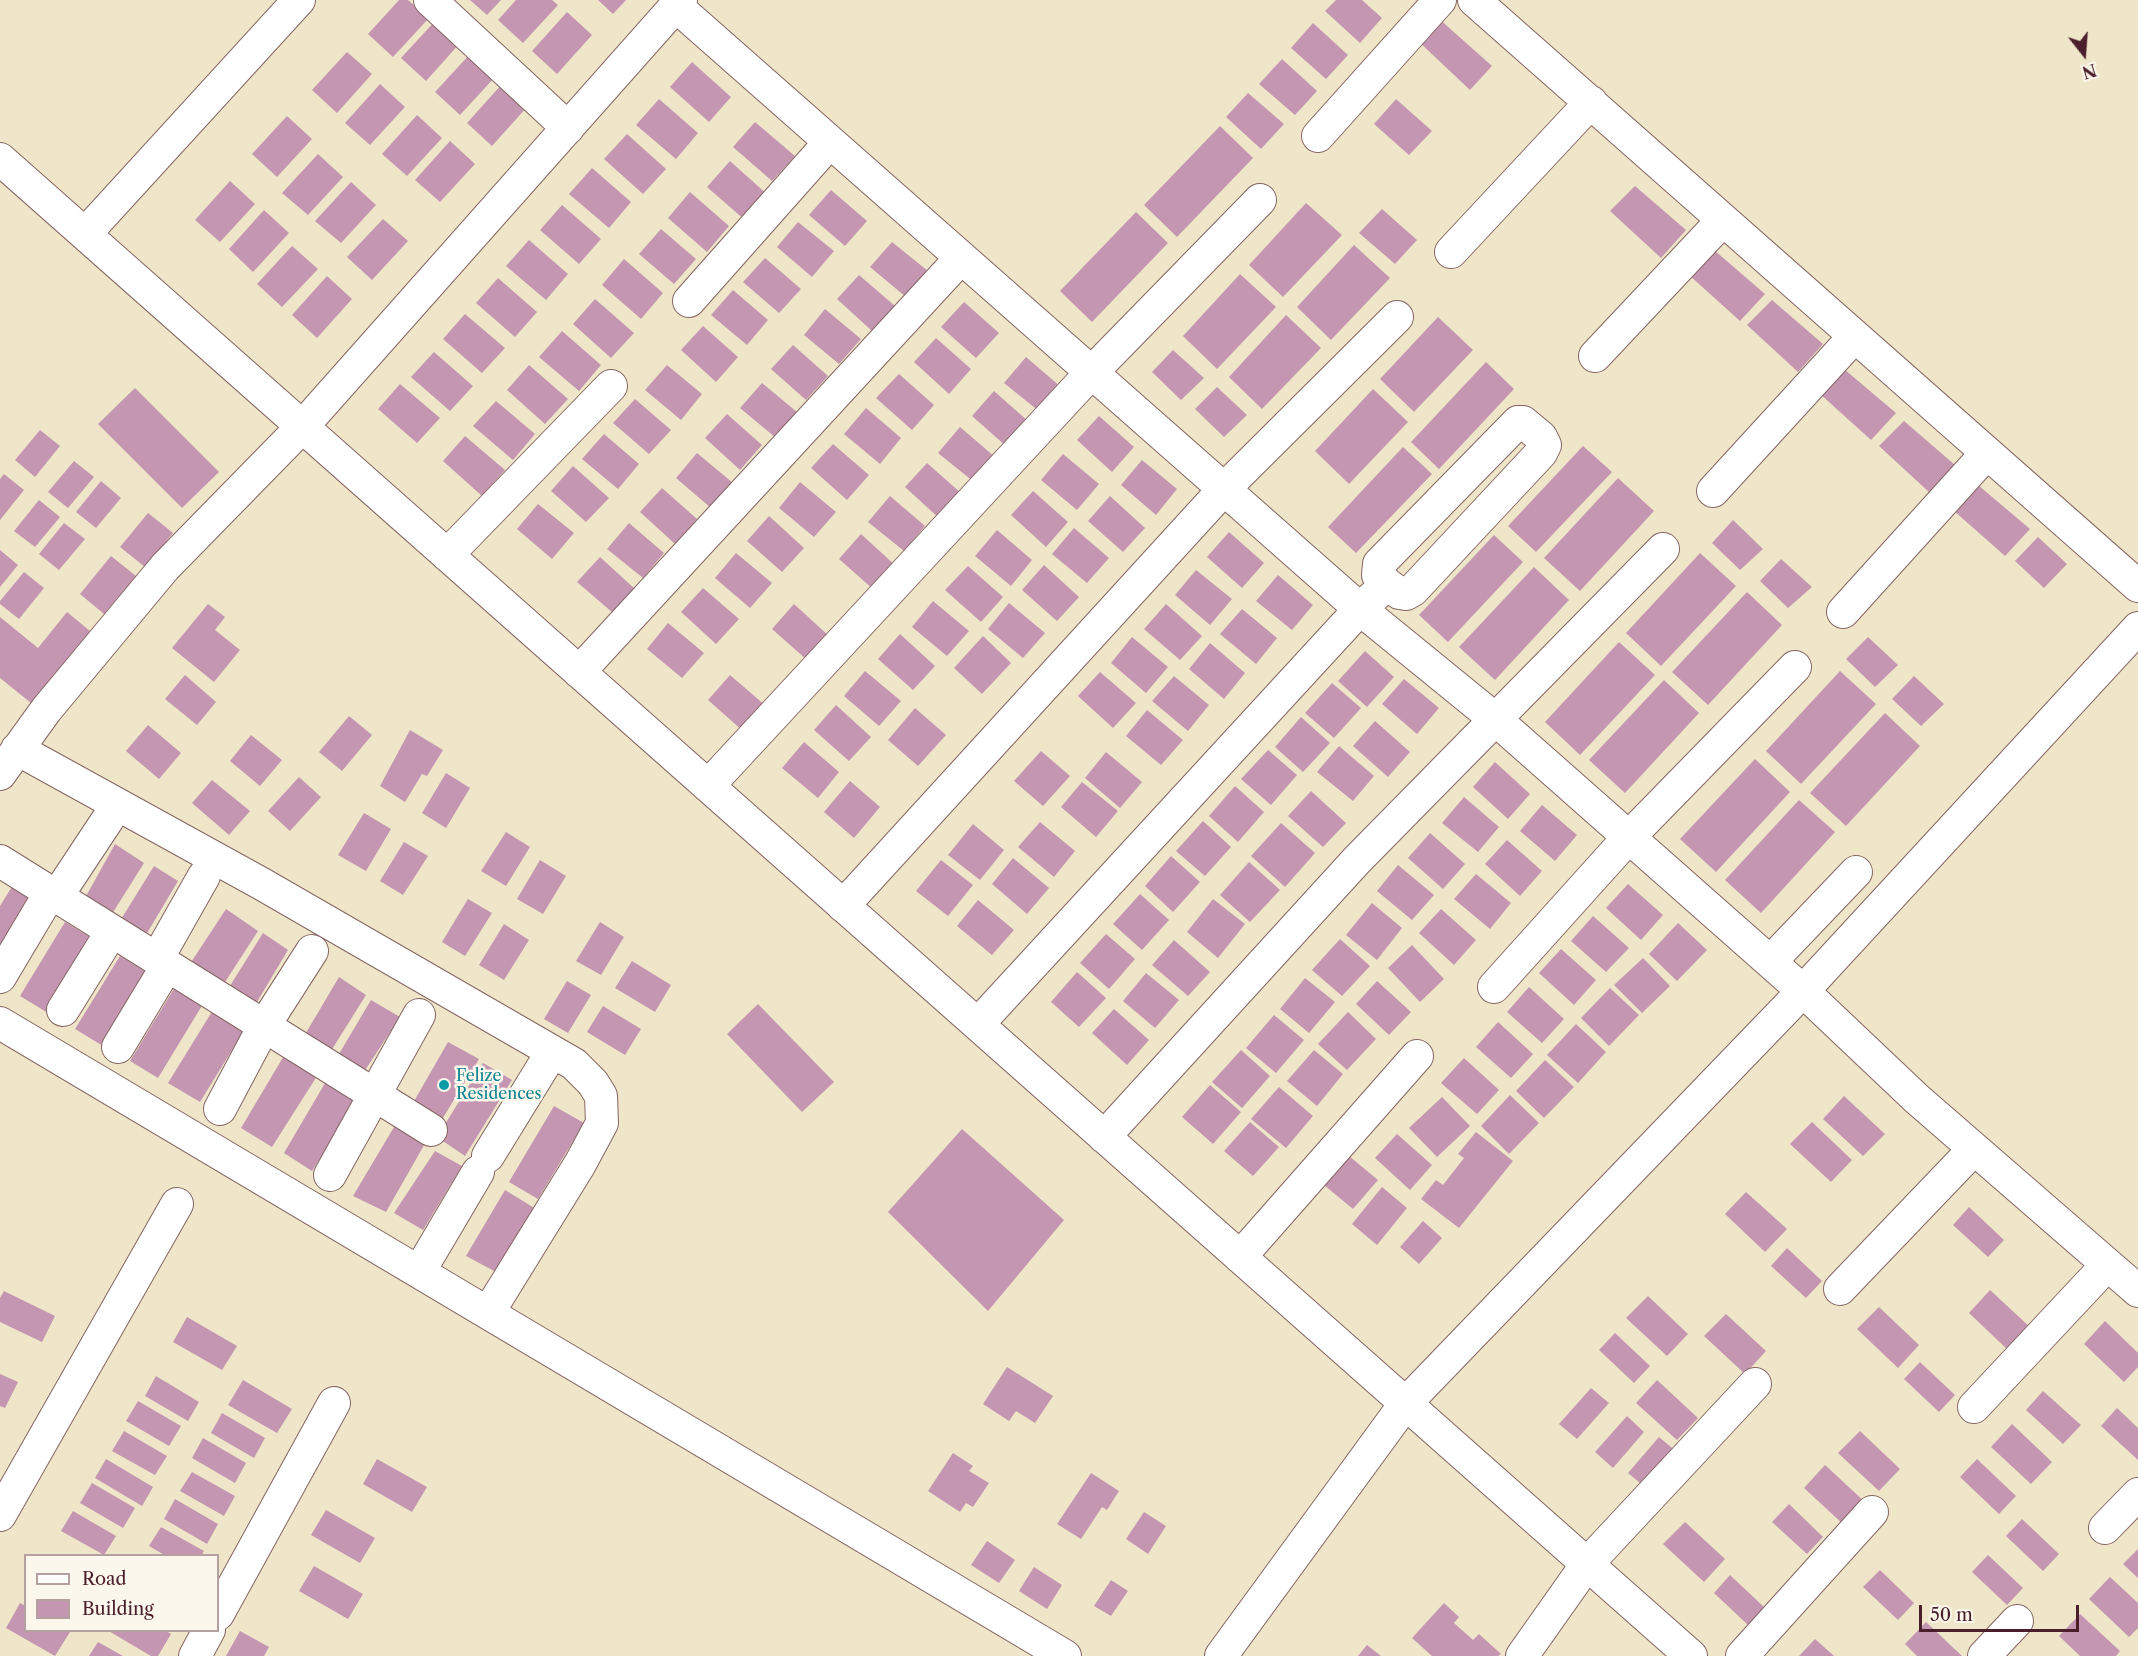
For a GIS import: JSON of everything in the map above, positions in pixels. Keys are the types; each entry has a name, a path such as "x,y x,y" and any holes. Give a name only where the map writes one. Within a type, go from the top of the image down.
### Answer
{"street":[{"path":"85,234 299,0"},
{"path":"430,0 568,128"},
{"path":"1318,136 1440,0"},
{"path":"1474,0 2138,586"},
{"path":"0,774 17,748 165,567 302,427 678,3 830,142 1091,373 1225,488 1360,609 1495,719 1803,991 1917,1099 2138,1291"},
{"path":"1451,252 1591,102"},
{"path":"689,300 830,142"},
{"path":"0,159 1692,1656"},
{"path":"708,786 1091,373 1260,200"},
{"path":"1595,356 1723,220"},
{"path":"579,672 961,258"},
{"path":"843,906 1225,488 1396,317"},
{"path":"1713,491 1854,337"},
{"path":"447,555 611,386"},
{"path":"1523,422 1541,437 1545,445 1541,453 1413,590 1406,594 1399,593 1387,584 1378,575 1379,564 1512,426 1523,422"},
{"path":"1843,612 1986,454"},
{"path":"1104,1137 1357,860 1663,549"},
{"path":"978,1024 1360,609 1387,584"},
{"path":"1221,1656 1406,1404 1803,991 2138,628"},
{"path":"1494,987 1629,837 1795,667"},
{"path":"17,748 262,884 574,1064 593,1083 601,1096 602,1123 580,1164 488,1313"},
{"path":"0,977 108,819"},
{"path":"0,861 431,1130"},
{"path":"1770,962 1856,872"},
{"path":"118,1047 204,876"},
{"path":"63,1010 112,931"},
{"path":"220,1109 264,1026 312,951"},
{"path":"330,1175 419,1015"},
{"path":"0,1023 1065,1656"},
{"path":"419,1272 552,1052"},
{"path":"1240,1257 1417,1056"},
{"path":"1840,1289 1974,1149"},
{"path":"0,1515 177,1204"},
{"path":"1974,1407 2108,1264"},
{"path":"1522,1656 1587,1564 1755,1384"},
{"path":"219,1612 334,1403"},
{"path":"2105,1528 2138,1494"},
{"path":"1742,1656 1872,1512"},
{"path":"1984,1656 2017,1621"},
{"path":"195,1656 208,1632"}],"building":[{"path":"399,0 408,0 429,18 393,57 368,34"},
{"path":"470,0 501,0 487,15"},
{"path":"516,0 552,0 558,5 523,43 498,20"},
{"path":"598,0 626,0 613,14"},
{"path":"1336,0 1362,0 1382,18 1360,43 1325,11"},
{"path":"567,12 592,35 557,74 532,51"},
{"path":"1437,17 1492,66 1470,90 1417,40"},
{"path":"436,20 461,42 426,81 401,58"},
{"path":"1313,23 1348,55 1326,79 1291,48"},
{"path":"347,52 372,74 337,113 312,90"},
{"path":"470,54 495,77 460,115 435,92"},
{"path":"1282,59 1317,91 1295,115 1259,84"},
{"path":"692,62 731,97 709,122 670,87"},
{"path":"380,84 405,107 370,145 345,123"},
{"path":"502,84 527,107 492,146 467,123"},
{"path":"1248,93 1284,124 1261,149 1226,117"},
{"path":"659,99 698,133 676,159 636,125"},
{"path":"1396,99 1432,131 1409,155 1374,124"},
{"path":"417,115 442,138 407,176 382,154"},
{"path":"287,116 312,139 277,177 252,154"},
{"path":"755,122 795,156 772,181 733,147"},
{"path":"1220,126 1253,158 1177,237 1144,205"},
{"path":"627,134 666,169 643,194 604,159"},
{"path":"450,141 475,164 440,202 415,180"},
{"path":"318,154 343,177 308,215 282,193"},
{"path":"730,161 769,196 746,221 707,187"},
{"path":"592,168 631,202 609,228 569,194"},
{"path":"230,181 255,204 220,242 195,220"},
{"path":"351,182 376,205 341,243 315,221"},
{"path":"1635,186 1686,230 1661,258 1610,211"},
{"path":"831,190 867,221 845,246 809,215"},
{"path":"690,192 729,226 707,252 668,218"},
{"path":"1306,203 1342,235 1283,297 1249,265"},
{"path":"562,205 601,239 579,264 540,230"},
{"path":"1382,209 1417,240 1395,264 1359,233"},
{"path":"264,210 289,233 253,272 229,249"},
{"path":"1136,212 1168,243 1092,322 1060,291"},
{"path":"383,219 408,241 372,280 347,257"},
{"path":"798,222 834,251 812,277 777,247"},
{"path":"661,229 696,259 674,284 639,254"},
{"path":"529,240 568,274 546,300 506,266"},
{"path":"892,242 928,271 906,297 870,267"},
{"path":"1354,245 1390,278 1331,340 1297,307"},
{"path":"292,246 318,269 282,307 257,284"},
{"path":"1714,250 1765,294 1740,321 1689,275"},
{"path":"765,258 801,289 779,313 743,282"},
{"path":"624,259 663,293 641,319 602,285"},
{"path":"1240,274 1276,307 1217,369 1183,336"},
{"path":"859,275 895,306 872,331 837,299"},
{"path":"327,276 352,299 317,338 292,315"},
{"path":"498,278 537,312 515,337 476,303"},
{"path":"733,290 768,320 747,345 711,315"},
{"path":"595,299 634,333 611,358 573,324"},
{"path":"1772,300 1823,344 1798,372 1747,325"},
{"path":"964,302 999,333 976,358 941,327"},
{"path":"825,309 861,339 839,364 804,335"},
{"path":"465,314 505,348 482,373 443,339"},
{"path":"1286,315 1321,348 1262,409 1229,377"},
{"path":"1438,317 1473,350 1414,412 1380,379"},
{"path":"703,326 738,357 716,382 681,350"},
{"path":"562,331 601,365 579,391 539,357"},
{"path":"936,338 971,369 949,394 914,362"},
{"path":"793,345 828,376 806,400 771,369"},
{"path":"1173,350 1204,378 1181,400 1152,372"},
{"path":"434,352 473,386 450,411 411,377"},
{"path":"1026,357 1061,387 1040,412 1004,383"},
{"path":"1486,362 1514,389 1439,469 1411,442"},
{"path":"529,365 568,399 545,424 507,390"},
{"path":"667,365 702,394 681,420 645,390"},
{"path":"1844,369 1896,413 1871,440 1819,393"},
{"path":"899,374 934,405 912,430 876,398"},
{"path":"762,383 797,412 776,438 740,408"},
{"path":"400,384 440,418 417,443 378,409"},
{"path":"1217,387 1247,415 1224,437 1195,409"},
{"path":"135,388 219,472 182,508 98,424"},
{"path":"1373,389 1408,422 1349,484 1315,451"},
{"path":"994,391 1029,422 1007,447 972,416"},
{"path":"635,399 671,430 649,454 613,423"},
{"path":"496,401 535,434 513,460 473,426"},
{"path":"866,408 901,438 880,464 844,434"},
{"path":"727,414 762,445 740,470 705,438"},
{"path":"1099,416 1134,447 1112,472 1077,440"},
{"path":"1904,421 1955,465 1930,493 1879,446"},
{"path":"960,427 995,457 974,482 938,453"},
{"path":"40,430 60,446 35,477 15,460"},
{"path":"604,434 639,464 618,489 582,459"},
{"path":"465,436 505,470 482,496 443,461"},
{"path":"833,444 869,475 847,500 811,468"},
{"path":"1583,446 1612,472 1536,552 1508,526"},
{"path":"1403,447 1432,474 1356,553 1328,527"},
{"path":"697,453 733,483 711,508 676,478"},
{"path":"1063,454 1099,484 1077,510 1041,480"},
{"path":"1142,460 1177,489 1156,515 1121,485"},
{"path":"74,461 94,477 68,508 48,492"},
{"path":"927,463 962,494 940,519 905,487"},
{"path":"573,466 609,498 586,522 551,491"},
{"path":"4,474 24,490 0,520 0,479"},
{"path":"1618,478 1654,511 1580,591 1544,558"},
{"path":"101,481 121,498 96,528 76,512"},
{"path":"800,482 836,512 814,537 779,508"},
{"path":"1978,485 2030,529 2005,556 1953,510"},
{"path":"662,488 697,519 675,544 640,512"},
{"path":"1033,491 1068,522 1046,547 1011,515"},
{"path":"890,496 925,526 904,551 868,522"},
{"path":"1110,496 1145,528 1123,552 1088,521"},
{"path":"39,500 60,517 35,547 14,531"},
{"path":"538,504 574,533 552,559 517,529"},
{"path":"148,513 173,533 145,567 120,547"},
{"path":"769,516 804,548 782,572 747,541"},
{"path":"1733,520 1763,549 1740,570 1712,543"},
{"path":"64,523 85,539 59,570 39,554"},
{"path":"629,523 664,553 643,578 607,549"},
{"path":"1074,528 1109,558 1087,583 1052,554"},
{"path":"997,530 1032,560 1011,586 975,556"},
{"path":"1229,532 1264,563 1242,588 1207,557"},
{"path":"861,534 896,566 874,590 839,559"},
{"path":"1494,535 1523,562 1448,642 1419,615"},
{"path":"2038,537 2067,564 2044,588 2015,561"},
{"path":"0,550 18,565 0,587"},
{"path":"736,553 772,583 750,608 715,578"},
{"path":"1700,553 1736,586 1661,666 1626,633"},
{"path":"111,556 136,576 104,614 80,594"},
{"path":"600,557 635,589 613,613 577,582"},
{"path":"1781,559 1812,587 1788,608 1760,581"},
{"path":"1044,565 1079,597 1057,621 1022,590"},
{"path":"968,566 1003,597 981,622 945,590"},
{"path":"1534,567 1569,600 1495,680 1459,647"},
{"path":"1196,570 1232,599 1210,625 1175,595"},
{"path":"24,572 44,588 19,619 0,604 0,601"},
{"path":"1278,575 1313,605 1292,630 1256,601"},
{"path":"703,588 739,619 716,644 681,612"},
{"path":"1747,592 1782,625 1708,705 1672,672"},
{"path":"933,601 969,631 947,656 912,627"},
{"path":"1009,603 1045,633 1023,658 988,629"},
{"path":"208,604 225,617 215,630 240,650 214,682 172,648"},
{"path":"794,604 829,636 807,660 772,629"},
{"path":"1166,604 1202,636 1180,660 1144,629"},
{"path":"1242,609 1277,638 1256,664 1220,634"},
{"path":"67,612 90,631 31,703 0,678 0,617 38,648"},
{"path":"668,623 704,653 682,678 647,649"},
{"path":"900,634 935,666 913,690 878,659"},
{"path":"983,636 1011,663 982,694 954,668"},
{"path":"1132,637 1168,667 1146,693 1111,663"},
{"path":"1868,637 1898,665 1875,687 1846,659"},
{"path":"1619,642 1655,675 1580,755 1545,722"},
{"path":"1210,643 1245,673 1224,699 1189,669"},
{"path":"1365,651 1394,677 1367,707 1338,681"},
{"path":"865,671 901,701 879,726 844,696"},
{"path":"1840,671 1876,704 1801,784 1766,751"},
{"path":"1100,672 1136,703 1113,728 1078,696"},
{"path":"185,675 216,702 197,725 165,699"},
{"path":"730,675 766,706 743,731 708,700"},
{"path":"1174,676 1209,705 1188,731 1152,701"},
{"path":"1914,676 1944,704 1921,726 1892,699"},
{"path":"1404,679 1439,708 1417,734 1382,704"},
{"path":"1664,680 1699,713 1625,793 1589,760"},
{"path":"1332,683 1361,708 1334,738 1305,713"},
{"path":"836,705 871,737 849,761 814,730"},
{"path":"915,708 946,735 918,766 888,740"},
{"path":"1147,710 1183,740 1161,765 1126,736"},
{"path":"1885,713 1920,746 1846,826 1810,793"},
{"path":"349,716 372,735 342,771 319,752"},
{"path":"1301,717 1330,743 1303,772 1275,747"},
{"path":"1375,721 1410,752 1388,777 1353,746"},
{"path":"148,725 181,753 159,779 126,751"},
{"path":"410,730 443,750 427,776 422,774 405,802 380,786"},
{"path":"251,735 282,760 260,786 230,761"},
{"path":"804,742 839,772 818,798 782,768"},
{"path":"1339,746 1374,776 1353,801 1317,772"},
{"path":"1268,750 1297,775 1271,805 1241,779"},
{"path":"1041,751 1070,776 1043,806 1014,781"},
{"path":"1106,752 1142,782 1120,808 1085,778"},
{"path":"1755,759 1790,792 1716,872 1680,839"},
{"path":"1495,762 1530,794 1508,819 1473,787"},
{"path":"446,773 470,788 446,828 422,813"},
{"path":"299,777 321,797 290,831 268,811"},
{"path":"212,780 250,811 229,835 192,803"},
{"path":"850,781 880,807 854,838 824,812"},
{"path":"1082,782 1118,811 1096,837 1061,807"},
{"path":"1235,786 1264,812 1238,842 1209,816"},
{"path":"1311,791 1346,823 1323,847 1288,816"},
{"path":"1464,797 1499,827 1478,852 1442,823"},
{"path":"1799,800 1835,832 1761,913 1725,880"},
{"path":"1542,805 1577,835 1555,861 1520,831"},
{"path":"364,813 391,829 366,871 338,855"},
{"path":"1203,821 1231,847 1205,876 1176,851"},
{"path":"1040,822 1075,851 1054,877 1018,847"},
{"path":"1281,823 1315,853 1285,887 1251,856"},
{"path":"973,824 1004,850 980,880 948,855"},
{"path":"506,832 530,847 506,886 481,871"},
{"path":"1430,833 1465,864 1443,889 1408,858"},
{"path":"1507,840 1542,871 1520,896 1485,864"},
{"path":"404,842 428,856 403,895 380,881"},
{"path":"115,844 144,863 107,922 80,907"},
{"path":"1171,856 1200,882 1173,912 1145,886"},
{"path":"1013,858 1049,888 1027,914 992,884"},
{"path":"540,860 566,876 543,914 517,899"},
{"path":"941,860 973,885 948,916 916,891"},
{"path":"1249,862 1280,890 1250,922 1220,895"},
{"path":"1398,865 1434,895 1412,920 1377,891"},
{"path":"154,866 178,881 140,945 115,929"},
{"path":"1476,874 1511,903 1490,929 1454,899"},
{"path":"1628,884 1663,915 1641,940 1606,908"},
{"path":"13,885 41,902 0,969 0,906"},
{"path":"1140,894 1169,920 1142,950 1113,924"},
{"path":"468,899 492,913 465,956 442,942"},
{"path":"1213,899 1245,924 1218,958 1187,932"},
{"path":"978,900 1014,930 992,955 957,926"},
{"path":"1372,903 1402,928 1377,960 1346,935"},
{"path":"226,909 258,931 218,993 184,973"},
{"path":"1441,909 1476,940 1454,965 1419,933"},
{"path":"1593,916 1629,948 1606,972 1571,941"},
{"path":"65,922 93,939 48,1013 20,996"},
{"path":"600,922 624,937 601,975 576,961"},
{"path":"1678,923 1707,950 1677,981 1649,954"},
{"path":"504,924 529,940 504,980 479,965"},
{"path":"263,933 288,950 251,1012 223,997"},
{"path":"1106,934 1135,959 1109,989 1080,963"},
{"path":"1340,939 1370,966 1342,996 1312,970"},
{"path":"1174,940 1210,972 1188,996 1152,965"},
{"path":"1412,945 1444,979 1420,1002 1388,968"},
{"path":"1561,949 1596,980 1574,1005 1539,973"},
{"path":"120,956 148,973 103,1046 75,1029"},
{"path":"1643,958 1670,986 1642,1013 1614,985"},
{"path":"632,961 671,985 655,1012 615,988"},
{"path":"1077,972 1106,998 1079,1027 1051,1002"},
{"path":"1146,973 1179,1000 1155,1028 1123,1001"},
{"path":"339,977 366,995 326,1059 300,1043"},
{"path":"1305,978 1335,1002 1309,1033 1280,1009"},
{"path":"567,981 591,995 568,1033 544,1019"},
{"path":"1377,981 1411,1012 1389,1035 1356,1004"},
{"path":"175,987 203,1004 158,1078 130,1061"},
{"path":"1529,987 1564,1019 1542,1043 1507,1012"},
{"path":"1610,988 1639,1015 1609,1046 1581,1018"},
{"path":"371,1000 400,1017 360,1078 333,1064"},
{"path":"758,1004 834,1082 802,1112 727,1034"},
{"path":"603,1006 641,1029 625,1055 587,1032"},
{"path":"1114,1009 1149,1040 1127,1065 1092,1033"},
{"path":"213,1010 245,1029 200,1102 168,1083"},
{"path":"1348,1012 1376,1039 1347,1070 1318,1044"},
{"path":"1274,1015 1304,1040 1276,1073 1246,1048"},
{"path":"1498,1022 1533,1054 1511,1078 1476,1047"},
{"path":"1576,1024 1606,1052 1578,1083 1547,1055"},
{"name":"Felize Residences","path":"448,1042 479,1059 438,1126 409,1110"},
{"path":"1241,1050 1270,1076 1242,1108 1212,1082"},
{"path":"1314,1050 1343,1074 1317,1106 1287,1081"},
{"path":"285,1054 319,1073 272,1147 241,1128"},
{"path":"1464,1058 1499,1090 1477,1114 1441,1083"},
{"path":"1545,1060 1574,1087 1544,1118 1516,1091"},
{"path":"483,1063 512,1080 465,1156 437,1137"},
{"path":"328,1078 359,1098 312,1171 284,1153"},
{"path":"1210,1085 1241,1112 1213,1144 1182,1117"},
{"path":"1279,1087 1313,1116 1286,1148 1251,1119"},
{"path":"1510,1095 1539,1123 1509,1154 1481,1126"},
{"path":"1844,1096 1885,1134 1863,1156 1823,1119"},
{"path":"1442,1097 1470,1126 1437,1157 1409,1128"},
{"path":"554,1106 584,1123 538,1199 509,1182"},
{"path":"397,1122 427,1140 386,1212 353,1196"},
{"path":"1250,1122 1279,1147 1253,1176 1224,1151"},
{"path":"1812,1122 1852,1160 1831,1182 1790,1144"},
{"path":"962,1129 1064,1220 988,1311 888,1212"},
{"path":"1476,1132 1513,1161 1459,1228 1421,1199 1436,1180 1443,1185 1464,1158 1458,1154"},
{"path":"1397,1134 1432,1165 1410,1190 1375,1158"},
{"path":"435,1151 462,1166 423,1230 394,1213"},
{"path":"1349,1156 1378,1180 1353,1209 1324,1185"},
{"path":"1382,1187 1407,1208 1377,1245 1352,1224"},
{"path":"505,1190 536,1209 496,1272 466,1256"},
{"path":"1746,1192 1787,1229 1765,1252 1725,1214"},
{"path":"1969,1207 2004,1240 1988,1257 1953,1225"},
{"path":"1423,1221 1442,1238 1419,1264 1400,1247"},
{"path":"1787,1248 1822,1281 1806,1298 1771,1266"},
{"path":"1990,1290 2031,1328 2009,1351 1969,1313"},
{"path":"4,1291 55,1316 42,1342 0,1322 0,1298"},
{"path":"1648,1296 1688,1334 1667,1356 1626,1318"},
{"path":"1879,1307 1919,1345 1898,1368 1857,1329"},
{"path":"1726,1314 1766,1351 1745,1374 1704,1336"},
{"path":"187,1317 237,1346 222,1370 173,1342"},
{"path":"2105,1321 2138,1353 2138,1367 2124,1382 2084,1344"},
{"path":"1615,1333 1650,1366 1634,1383 1599,1350"},
{"path":"1920,1362 1955,1395 1939,1412 1904,1379"},
{"path":"1007,1367 1053,1396 1035,1423 1016,1411 1009,1421 983,1404"},
{"path":"0,1374 18,1382 5,1408 0,1406"},
{"path":"156,1376 199,1402 188,1421 145,1396"},
{"path":"243,1380 292,1409 277,1433 228,1405"},
{"path":"1657,1380 1698,1418 1677,1440 1636,1403"},
{"path":"1591,1388 1609,1403 1577,1439 1559,1424"},
{"path":"2043,1391 2081,1425 2063,1444 2026,1410"},
{"path":"138,1401 181,1426 169,1446 126,1421"},
{"path":"2117,1408 2138,1428 2138,1460 2101,1426"},
{"path":"222,1413 265,1438 254,1458 211,1433"},
{"path":"1627,1416 1644,1432 1613,1468 1595,1452"},
{"path":"2012,1424 2052,1462 2031,1484 1991,1447"},
{"path":"124,1431 167,1456 155,1475 112,1451"},
{"path":"1860,1431 1900,1469 1879,1491 1838,1453"},
{"path":"1659,1437 1677,1452 1646,1488 1628,1473"},
{"path":"203,1438 246,1463 235,1483 192,1458"},
{"path":"953,1453 973,1466 969,1471 989,1483 973,1507 966,1503 960,1512 928,1491"},
{"path":"106,1459 153,1487 142,1506 95,1478"},
{"path":"377,1459 427,1487 412,1512 363,1484"},
{"path":"1977,1459 2016,1496 1999,1514 1960,1477"},
{"path":"1825,1465 1866,1503 1844,1525 1804,1488"},
{"path":"192,1472 235,1496 224,1516 180,1491"},
{"path":"1091,1473 1119,1491 1107,1510 1102,1507 1081,1539 1057,1524"},
{"path":"92,1483 135,1508 123,1528 80,1503"},
{"path":"175,1499 218,1524 207,1544 164,1519"},
{"path":"1789,1504 1823,1537 1807,1554 1772,1522"},
{"path":"326,1510 375,1538 360,1563 311,1535"},
{"path":"73,1511 116,1536 105,1554 102,1554 61,1531"},
{"path":"1144,1512 1166,1526 1148,1554 1126,1539"},
{"path":"2022,1519 2059,1554 2043,1571 2006,1536"},
{"path":"1685,1522 1725,1559 1704,1582 1663,1544"},
{"path":"161,1527 204,1551 202,1554 163,1554 149,1546"},
{"path":"987,1541 1015,1560 999,1583 971,1565"},
{"path":"2138,1549 2138,1578 2123,1564"},
{"path":"1988,1555 2023,1588 2007,1605 1972,1572"},
{"path":"314,1566 363,1594 348,1619 299,1591"},
{"path":"1034,1567 1062,1585 1047,1609 1019,1591"},
{"path":"1880,1570 1914,1603 1898,1620 1863,1587"},
{"path":"1730,1575 1765,1608 1748,1625 1714,1593"},
{"path":"2110,1577 2138,1603 2138,1628 2129,1637 2089,1599"},
{"path":"1111,1580 1128,1591 1111,1616 1094,1606"},
{"path":"20,1603 24,1605 24,1632 70,1632 55,1656 6,1628"},
{"path":"1444,1603 1459,1617 1454,1623 1473,1640 1479,1634 1501,1654 1498,1656 1432,1656 1412,1638"},
{"path":"2080,1614 2120,1651 2116,1656 2080,1656 2059,1636"},
{"path":"1926,1622 1962,1656 1917,1656 1905,1644"},
{"path":"240,1631 269,1647 264,1656 226,1656"},
{"path":"110,1632 168,1632 171,1634 158,1656 151,1656"},
{"path":"1815,1639 1834,1656 1799,1656"},
{"path":"98,1642 123,1656 89,1656"},
{"path":"1367,1645 1381,1656 1358,1656"}],"place":[{"name":"Felize Residences","path":"444,1085"}]}
